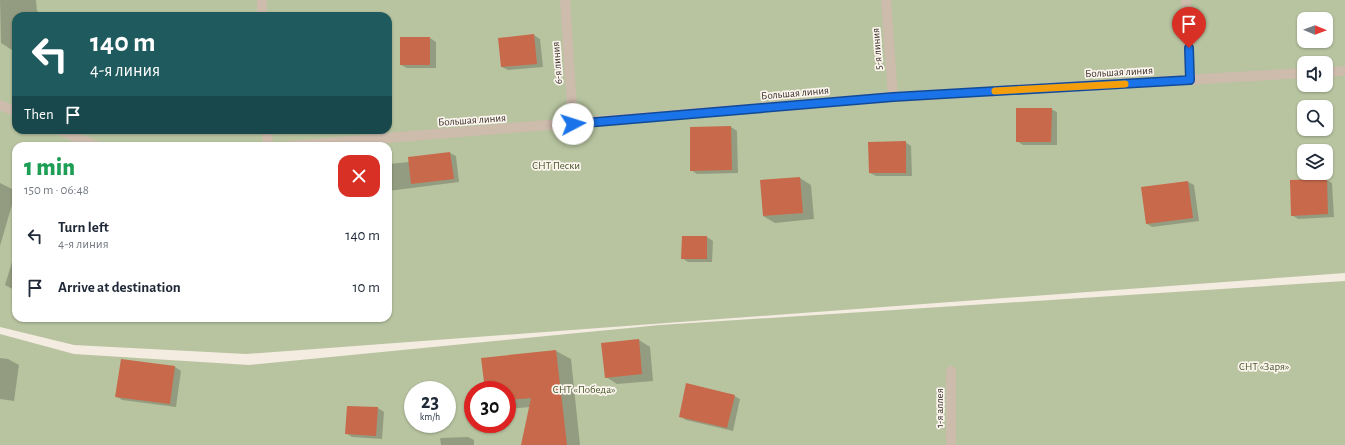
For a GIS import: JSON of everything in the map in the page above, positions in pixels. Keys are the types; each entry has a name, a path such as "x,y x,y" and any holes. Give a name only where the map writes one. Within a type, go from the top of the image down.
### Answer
{"street":[{"path":"262,0 262,12"},
{"name":"6-я линия","path":"565,0 573,124"},
{"name":"5-я линия","path":"886,0 893,97"},
{"path":"1186,0 1190,80"},
{"path":"1333,72 1345,71"},
{"name":"Большая линия","path":"341,142 893,97 1297,73"},
{"path":"0,105 12,110"},
{"path":"68,134 88,142"},
{"name":"1-я аллея","path":"951,371 951,445"}],"green space":[{"name":"СНТ Пески","path":"0,0 1345,0 1345,273 246,354 74,345 0,327"},
{"name":"СНТ «Заря»","path":"1345,281 1345,445 0,445 0,334 74,354 249,365 660,325"}],"building":[{"path":"534,34 537,64 501,67 498,38"},
{"path":"400,37 430,37 430,65 400,65"},
{"path":"1016,108 1052,108 1051,142 1016,142"},
{"path":"731,126 732,170 690,171 690,127"},
{"path":"906,141 906,173 869,173 868,142"},
{"path":"450,152 454,179 411,184 408,157"},
{"path":"800,177 803,213 763,216 760,180"},
{"path":"1290,180 1327,180 1328,214 1291,216"},
{"path":"1188,181 1193,218 1146,224 1141,187"},
{"path":"682,236 707,236 707,259 681,259"},
{"path":"639,339 642,374 605,378 601,343"},
{"path":"556,350 567,445 521,445 531,398 516,399 516,381 484,381 481,358"},
{"path":"121,359 175,366 170,404 115,397"},
{"path":"686,383 735,395 727,428 679,417"},
{"path":"347,406 378,407 376,436 345,434"}],"slow traffic":[{"path":"995,91 1125,84"}],"route":[{"path":"573,124 893,97 1190,80 1189,48"}],"park label":[{"name":"СНТ «Победа»","path":"584,389"}]}
